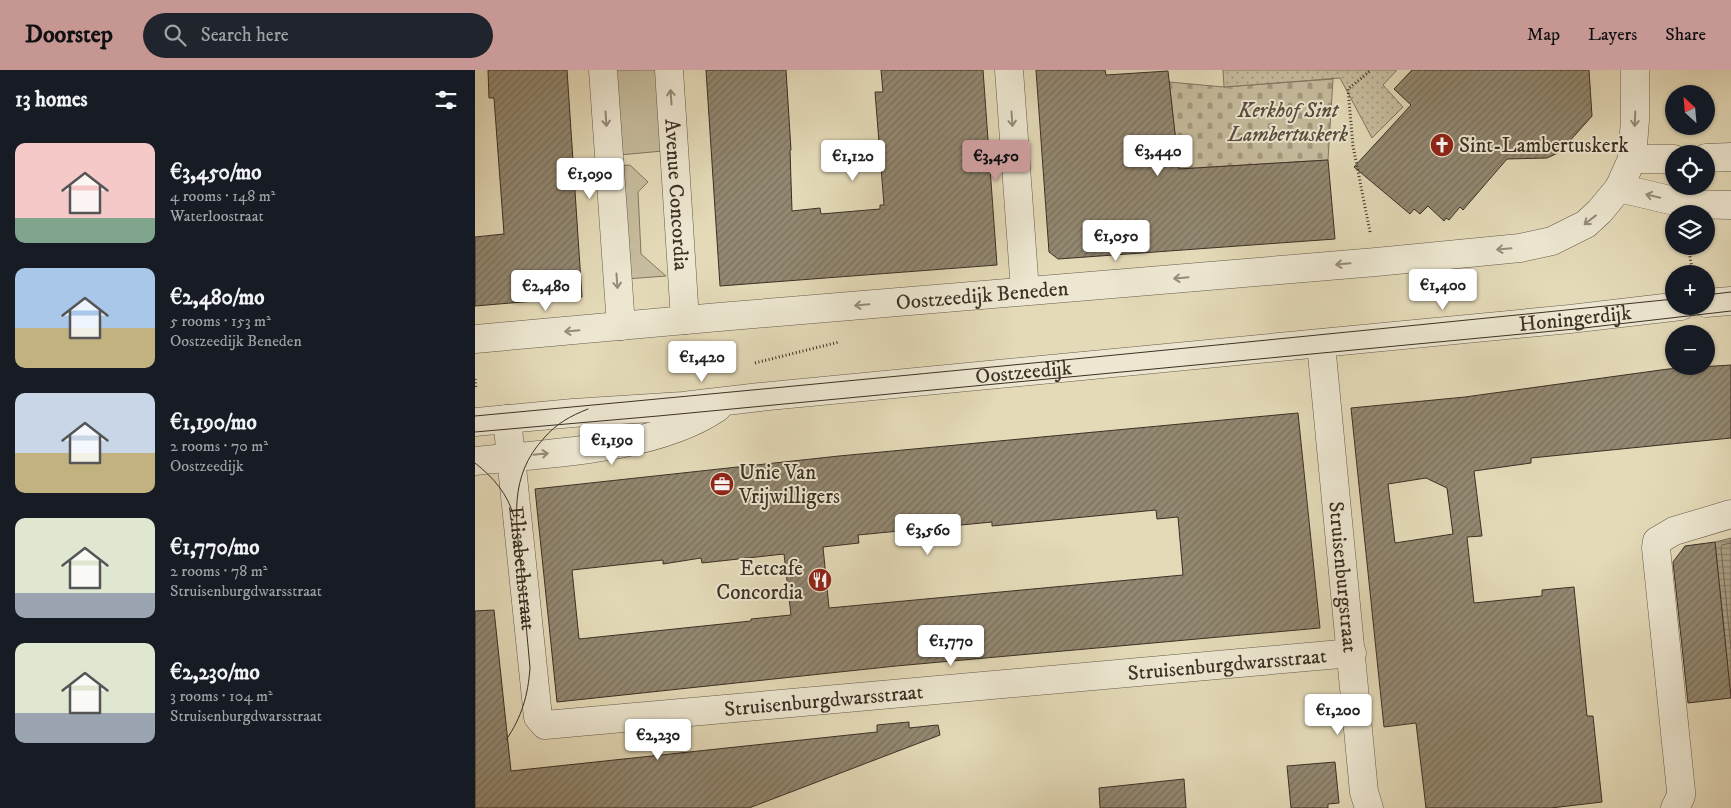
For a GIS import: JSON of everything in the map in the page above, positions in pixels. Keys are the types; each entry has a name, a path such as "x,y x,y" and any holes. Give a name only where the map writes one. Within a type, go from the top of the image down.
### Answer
{"street":[{"path":"603,70 621,326"},
{"name":"Avenue Concordia","path":"669,70 685,320"},
{"path":"1009,70 1025,291"},
{"name":"Oostzeedijk Beneden","path":"475,339 1376,262 1520,248 1552,241 1586,224 1600,211 1619,188 1632,159 1635,120 1635,70"},
{"path":"1715,158 1731,157"},
{"path":"1632,159 1665,158"},
{"path":"1619,188 1687,204 1731,205"},
{"path":"1715,303 1731,301"},
{"name":"Honingerdijk","path":"1321,344 1665,308"},
{"name":"Oostzeedijk","path":"475,422 683,406 1321,344"},
{"name":"Struisenburgstraat","path":"1321,344 1364,792 1369,808"},
{"name":"Oostzeedijk","path":"475,461 622,443 680,428 726,401"},
{"name":"Elisabethstraat","path":"507,419 538,717"},
{"path":"1675,808 1681,796 1681,791 1656,548 1657,541 1674,531 1731,514"},
{"name":"Struisenburgdwarsstraat","path":"538,717 545,725 1352,653"}],"path":[{"path":"1371,70 1348,89 1353,146 1376,262"},
{"path":"754,363 847,340"}],"green space":[{"path":"613,70 659,70 663,151 619,155"},
{"path":"1223,70 1397,70 1383,85 1403,107 1372,138 1340,78 1224,87"},
{"name":"Kerkhof Sint Lambertuskerk","path":"1333,79 1328,160 1179,169 1169,82 1224,87"},
{"path":"630,165 648,182 638,192 641,254 666,276 626,279 619,166"}],"water":[{"path":"1731,538 1731,698 1715,542"}],"building":[{"path":"488,70 567,70 582,297 475,306 475,237 504,234 494,98 489,98"},
{"path":"706,70 786,70 791,150 792,211 820,208 821,214 880,209 880,205 884,205 875,92 883,92 881,70 983,70 997,265 720,286"},
{"path":"1036,70 1105,70 1106,75 1168,71 1179,169 1328,160 1335,239 1058,259 1049,252"},
{"name":"Sint-Lambertuskerk","path":"1412,70 1589,70 1592,116 1560,152 1547,158 1507,159 1463,210 1460,207 1449,220 1446,218 1444,221 1428,206 1420,214 1414,209 1410,214 1354,167 1411,105 1394,89"},
{"path":"1731,365 1731,438 1531,458 1531,463 1474,471 1482,536 1467,537 1474,603 1542,596 1542,590 1574,587 1587,716 1593,716 1602,802 1551,808 1426,808 1416,723 1384,727 1351,408 1465,397 1665,369 1665,375 1715,375 1715,366","holes":["1426,478 1447,488 1453,534 1395,543 1388,484"]},
{"path":"1298,413 1320,628 896,666 557,702 535,489 839,456","holes":["1156,510 1157,519 1178,517 1183,575 829,608 823,547 859,543 858,535 992,522 992,526","784,554 791,615 579,639 572,570 663,560 663,564 701,558 702,563"]},
{"path":"1715,542 1731,698 1688,703 1673,562 1685,546"},
{"path":"494,610 511,771 877,732 877,725 909,722 909,728 938,725 940,735 749,808 475,808 475,611"},
{"path":"1335,762 1339,803 1328,804 1328,808 1291,808 1287,766"},
{"path":"1184,779 1186,808 1100,808 1099,788"}],"tram line":[{"path":"1715,294 1731,292"},
{"path":"475,416 1075,359 1665,300"},
{"path":"475,432 1575,329 1731,311"},
{"path":"506,740 523,706 530,668 517,533 517,500 520,484 532,453 544,438 564,421 588,409"},
{"path":"475,463 488,474 504,493 514,517"}],"place":[{"name":"Sint-Lambertuskerk","path":"1442,145"},
{"name":"Unie Van Vrijwilligers","path":"722,484"},
{"name":"Eetcafe Concordia","path":"820,580"}]}
